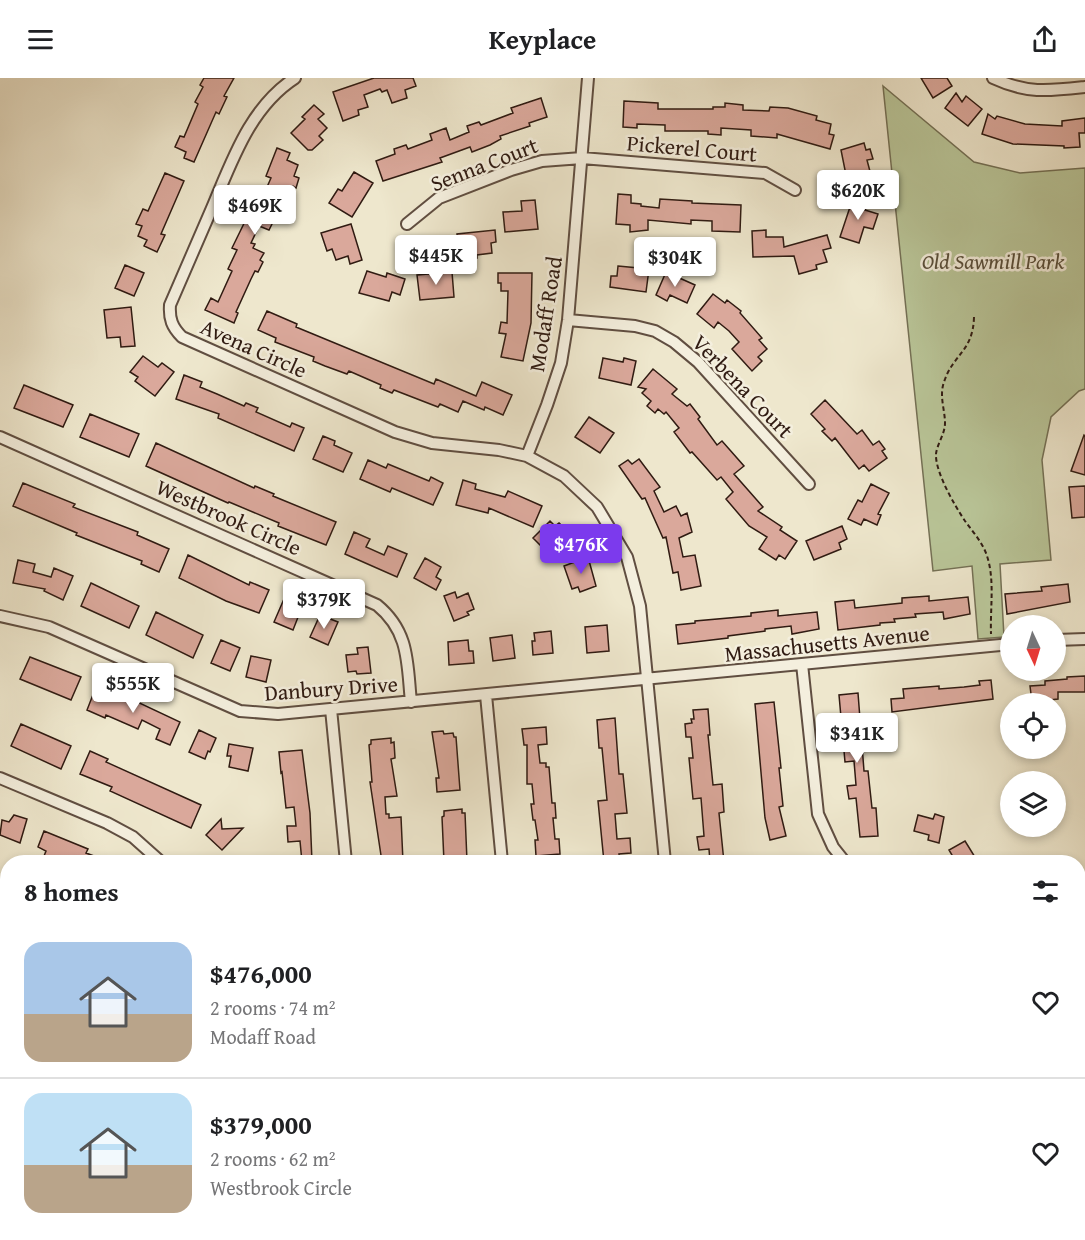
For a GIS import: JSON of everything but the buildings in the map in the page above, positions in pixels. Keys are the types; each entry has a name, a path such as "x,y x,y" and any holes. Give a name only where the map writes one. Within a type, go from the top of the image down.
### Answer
{"street":[{"name":"Avena Circle","path":"295,78 286,84 258,113 236,153 170,305 169,316 173,328 182,337 395,432 432,443 499,450 526,456"},
{"name":"Modaff Road","path":"526,456 561,363 568,320 588,78"},
{"path":"993,78 1011,87 1042,92 1085,87"},
{"name":"Pickerel Court","path":"582,158 765,173 795,190"},
{"name":"Senna Court","path":"407,225 439,198 511,170 527,164 554,159 582,158"},
{"name":"Verbena Court","path":"568,320 635,326 655,331 674,342 698,362 808,484"},
{"name":"Westbrook Circle","path":"0,436 377,605 391,617 403,639 411,702"},
{"path":"526,456 564,476 597,507 627,557 640,606 664,855"},
{"name":"Danbury Drive","path":"0,616 49,627 240,711 278,714 646,680"},
{"path":"1066,640 1085,639"},
{"name":"Massachusetts Avenue","path":"646,680 1000,645"},
{"path":"802,664 818,814 833,847 839,855"},
{"path":"486,695 501,855"},
{"path":"331,709 345,855"},
{"path":"0,778 107,823 133,837 153,855"}],"path":[{"path":"974,317 972,337 943,384 941,394 945,426 936,453 937,463 956,508 984,548 988,559 991,637"}],"green space":[{"name":"Old Sawmill Park","path":"883,86 974,162 1020,173 1085,168 1085,389 1079,391 1051,417 1042,460 1051,560 1000,564 1003,615 1000,615 1000,637 978,639 972,566 933,571"}]}
